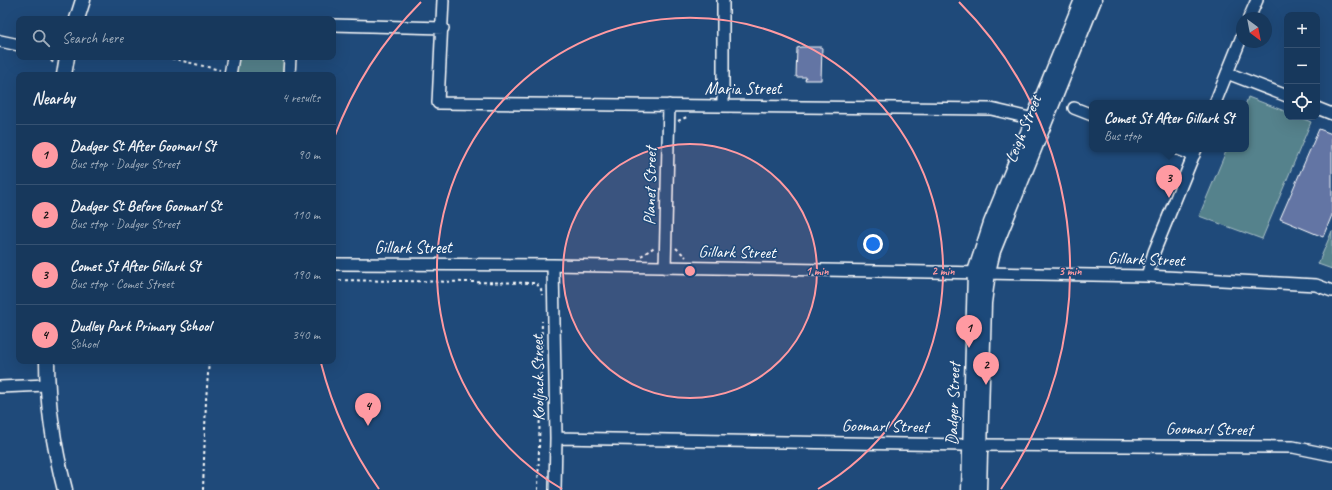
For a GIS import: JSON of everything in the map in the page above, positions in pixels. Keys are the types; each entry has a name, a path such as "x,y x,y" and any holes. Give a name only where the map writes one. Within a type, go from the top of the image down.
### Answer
{"street":[{"path":"78,16 82,0"},
{"path":"336,25 442,28 443,0"},
{"path":"723,0 723,104"},
{"name":"Leigh Street","path":"982,272 993,251 1082,0"},
{"name":"Leigh Street","path":"1039,122 1094,0"},
{"path":"1251,12 1256,0"},
{"name":"Maria Street","path":"442,28 438,103 723,104 991,109 1039,122"},
{"path":"0,41 16,44"},
{"path":"1216,100 1237,48"},
{"path":"64,72 66,60"},
{"path":"230,72 232,60"},
{"path":"289,72 290,60"},
{"path":"1227,73 1284,95"},
{"name":"Planet Street","path":"664,268 669,105"},
{"path":"1074,108 1089,114"},
{"path":"1320,109 1332,114"},
{"path":"1147,276 1154,252 1195,152"},
{"name":"Gillark Street","path":"336,264 553,265 1147,276 1316,285 1332,291"},
{"name":"Kooljack Street","path":"553,265 556,438 554,490"},
{"name":"Dadger Street","path":"968,490 975,444 984,303 982,272"},
{"path":"47,364 47,385 52,430 65,490"},
{"path":"0,388 47,385"},
{"name":"Goomarl Street","path":"556,438 1293,447 1332,454"},
{"name":"Dadger Street","path":"975,444 979,490"}],"path":[{"path":"177,60 222,72"},
{"path":"676,125 678,121 690,115 690,105"},
{"path":"637,260 656,246 675,247 690,260"},
{"path":"336,280 536,283 540,289 543,299"},
{"path":"538,490 542,314"},
{"path":"203,490 209,364"}],"green space":[{"path":"238,60 284,60 283,72 236,72"},
{"path":"1248,97 1284,111 1284,120 1306,120 1311,122 1262,239 1199,216 1226,152 1249,152 1249,100 1247,100"},
{"path":"1332,231 1332,269 1318,264"}],"building":[{"path":"822,47 821,80 805,80 806,77 796,77 797,48"},
{"path":"1319,129 1332,134 1332,215 1323,237 1280,219"}],"place":[{"name":"Comet St After Gillark St","path":"1169,198"},
{"name":"Dadger St After Goomarl St","path":"969,348"},
{"name":"Dadger St Before Goomarl St","path":"986,385"},
{"name":"Dudley Park Primary School","path":"368,426"}]}
